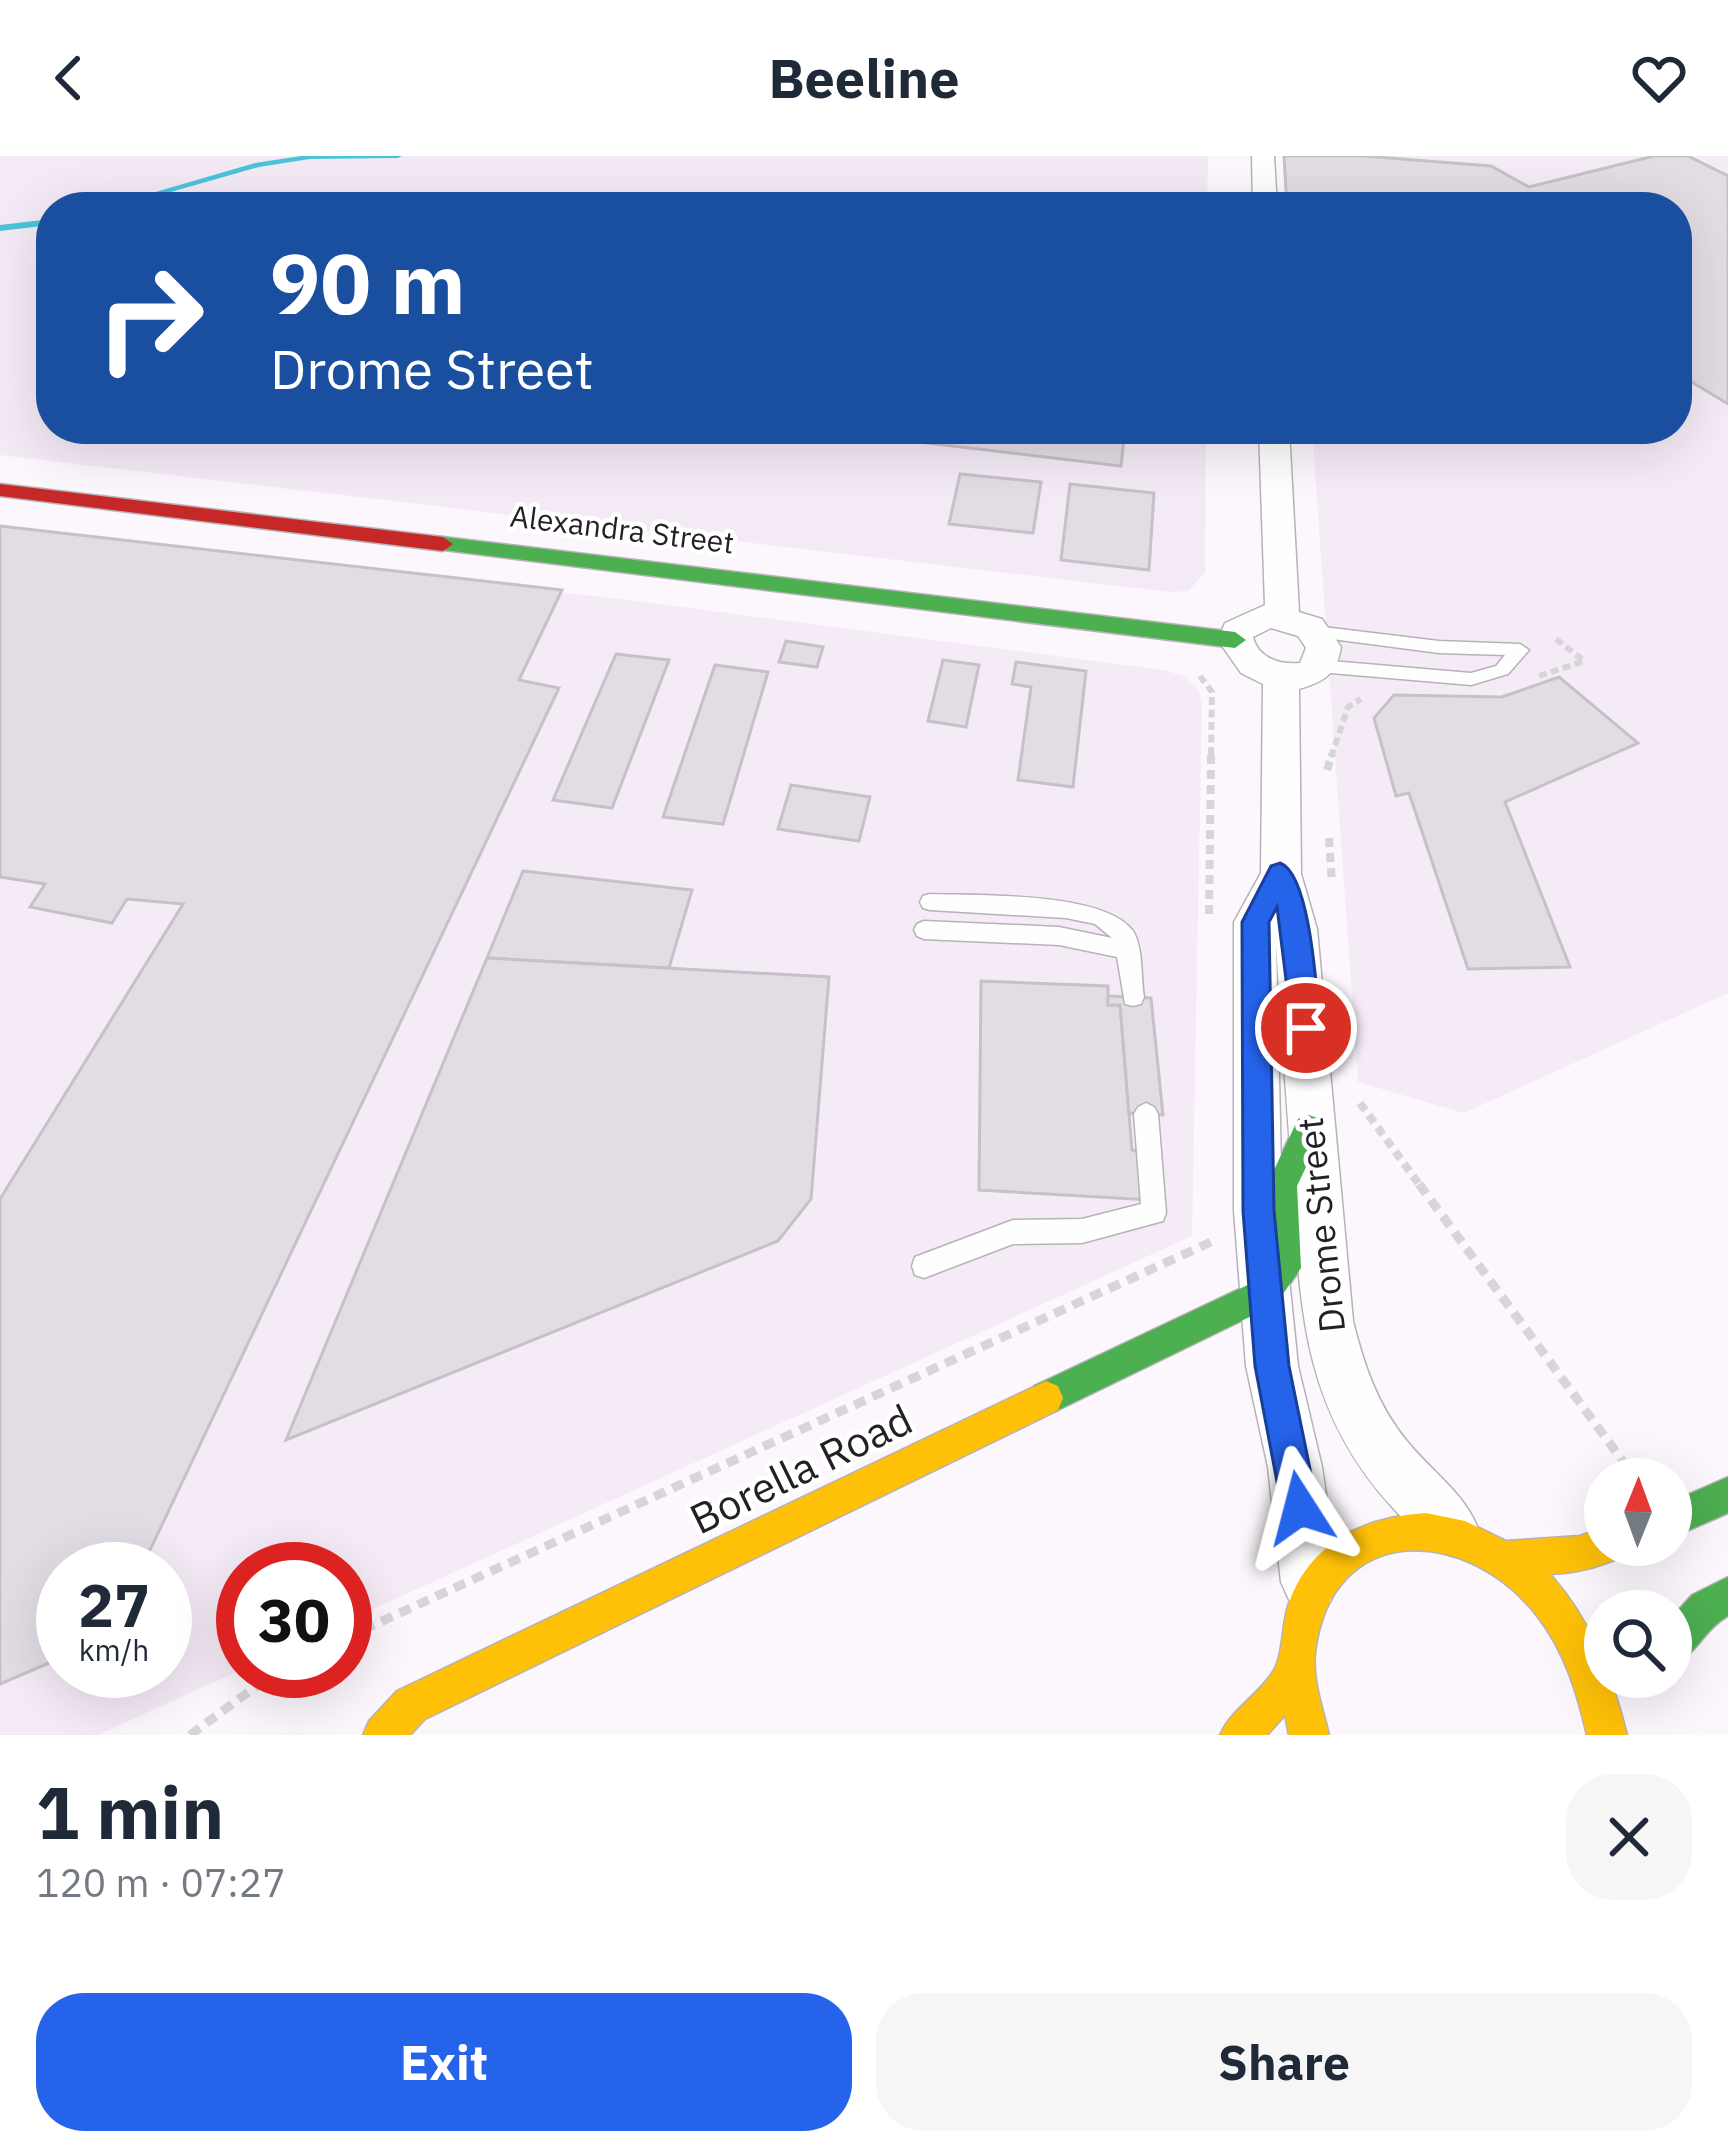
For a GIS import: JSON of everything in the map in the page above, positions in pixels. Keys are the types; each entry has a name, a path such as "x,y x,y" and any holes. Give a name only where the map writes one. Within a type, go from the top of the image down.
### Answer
{"street":[{"path":"1263,156 1264,192"},
{"path":"1275,444 1282,616 1317,649 1310,673 1281,676 1254,667 1237,649 1235,640 1244,623 1282,616"},
{"name":"Alexandra Street","path":"0,490 1235,640"},
{"name":"Drome Street","path":"1281,676 1280,874 1326,1054 1309,1129 1327,1321 1341,1378 1383,1460 1459,1536"},
{"name":"Drome Street","path":"1280,874 1255,922 1258,1211 1272,1366 1295,1467 1310,1590"},
{"path":"1265,1293 1285,1268 1282,1185 1309,1129"},
{"name":"Borella Road","path":"383,1735 411,1705 1265,1293"},
{"path":"1692,1511 1728,1495"},
{"path":"1309,1735 1295,1676 1298,1625 1310,1590 1339,1550 1374,1532 1415,1526 1459,1536 1503,1559 1545,1597 1580,1648 1607,1733"},
{"path":"1503,1559 1584,1553"},
{"path":"1692,1624 1706,1608 1728,1596"},
{"path":"1240,1735 1295,1676"},
{"path":"1607,1733 1632,1698"}],"lane":[{"path":"1439,647 1520,650 1502,670 1471,679 1317,649 1439,647"},
{"path":"930,902 1066,910 1101,917 1125,937 1132,997"},
{"path":"924,930 1060,937 1126,950"},
{"path":"924,1266 1013,1232 1082,1231 1154,1213 1147,1114"}],"path":[{"path":"1526,679 1583,661 1556,639"},
{"path":"1188,670 1202,677 1212,692 1209,929"},
{"path":"1324,782 1348,707 1374,692"},
{"path":"1328,827 1334,895"},
{"path":"1326,1054 1621,1458"},
{"path":"372,1626 1215,1240 1215,1218"},
{"path":"190,1735 240,1698"}],"shaded area":[{"path":"0,156 1208,156 1207,192 36,192 36,444 1206,444 1205,573 1188,591 0,455"},
{"path":"1292,156 1728,156 1728,993 1464,1113 1358,1082 1313,444 1692,444 1692,192 1564,192"},
{"path":"0,527 636,601 1164,670 1184,676 1197,687 1202,702 1192,1236 372,1610 372,1542 216,1542 216,1681 192,1692 192,1542 36,1542 36,1698 179,1698 98,1735 0,1735"}],"building":[{"path":"1284,156 1363,156 1491,166 1529,187 1654,156 1688,156 1728,176 1728,404 1692,382 1692,192 1286,192"},
{"path":"935,444 1123,444 1121,466"},
{"path":"960,474 1041,482 1033,533 949,524"},
{"path":"1070,484 1154,493 1149,570 1061,560"},
{"path":"0,526 562,590 519,680 559,688 154,1542 36,1542 36,1669 0,1684 0,1199 183,904 127,899 112,923 30,907 45,884 0,877"},
{"path":"786,641 823,647 817,667 779,662"},
{"path":"616,654 669,660 612,808 553,800"},
{"path":"943,660 979,665 966,727 928,721"},
{"path":"1016,662 1086,671 1073,787 1018,780 1031,687 1012,684"},
{"path":"715,665 768,672 723,824 663,817"},
{"path":"1559,677 1638,743 1505,802 1570,967 1468,969 1409,793 1396,796 1374,718 1394,695 1502,697"},
{"path":"791,785 870,797 859,841 778,829"},
{"path":"523,871 692,890 669,968 487,958"},
{"path":"487,958 829,977 811,1199 778,1241 286,1440"},
{"path":"981,981 1108,986 1108,1005 1120,1005 1132,1150 1144,1151 1150,1200 979,1190"},
{"path":"1108,996 1151,998 1163,1115 1129,1113 1120,1005 1108,1005"}],"waterway":[{"path":"162,192 258,165 310,157 398,156"},
{"path":"0,228 36,224"}],"traffic: fast":[{"path":"443,544 1235,640"},
{"path":"1046,1398 1265,1293 1285,1268 1282,1185 1309,1129"},
{"path":"1692,1511 1728,1495"},
{"path":"1692,1623 1705,1608 1728,1596"}],"traffic: slow":[{"path":"383,1735 411,1705 1046,1398"},
{"path":"1309,1735 1296,1654 1306,1607 1326,1572 1354,1547 1388,1534 1426,1531 1465,1539 1502,1558 1537,1587 1563,1620 1582,1656 1607,1735"},
{"path":"1503,1559 1584,1553"},
{"path":"1240,1735 1295,1676"}],"traffic: jam":[{"path":"0,490 443,544"}],"route":[{"path":"1300,1508 1272,1366 1258,1211 1255,922 1280,874 1296,929 1306,1028"}]}
